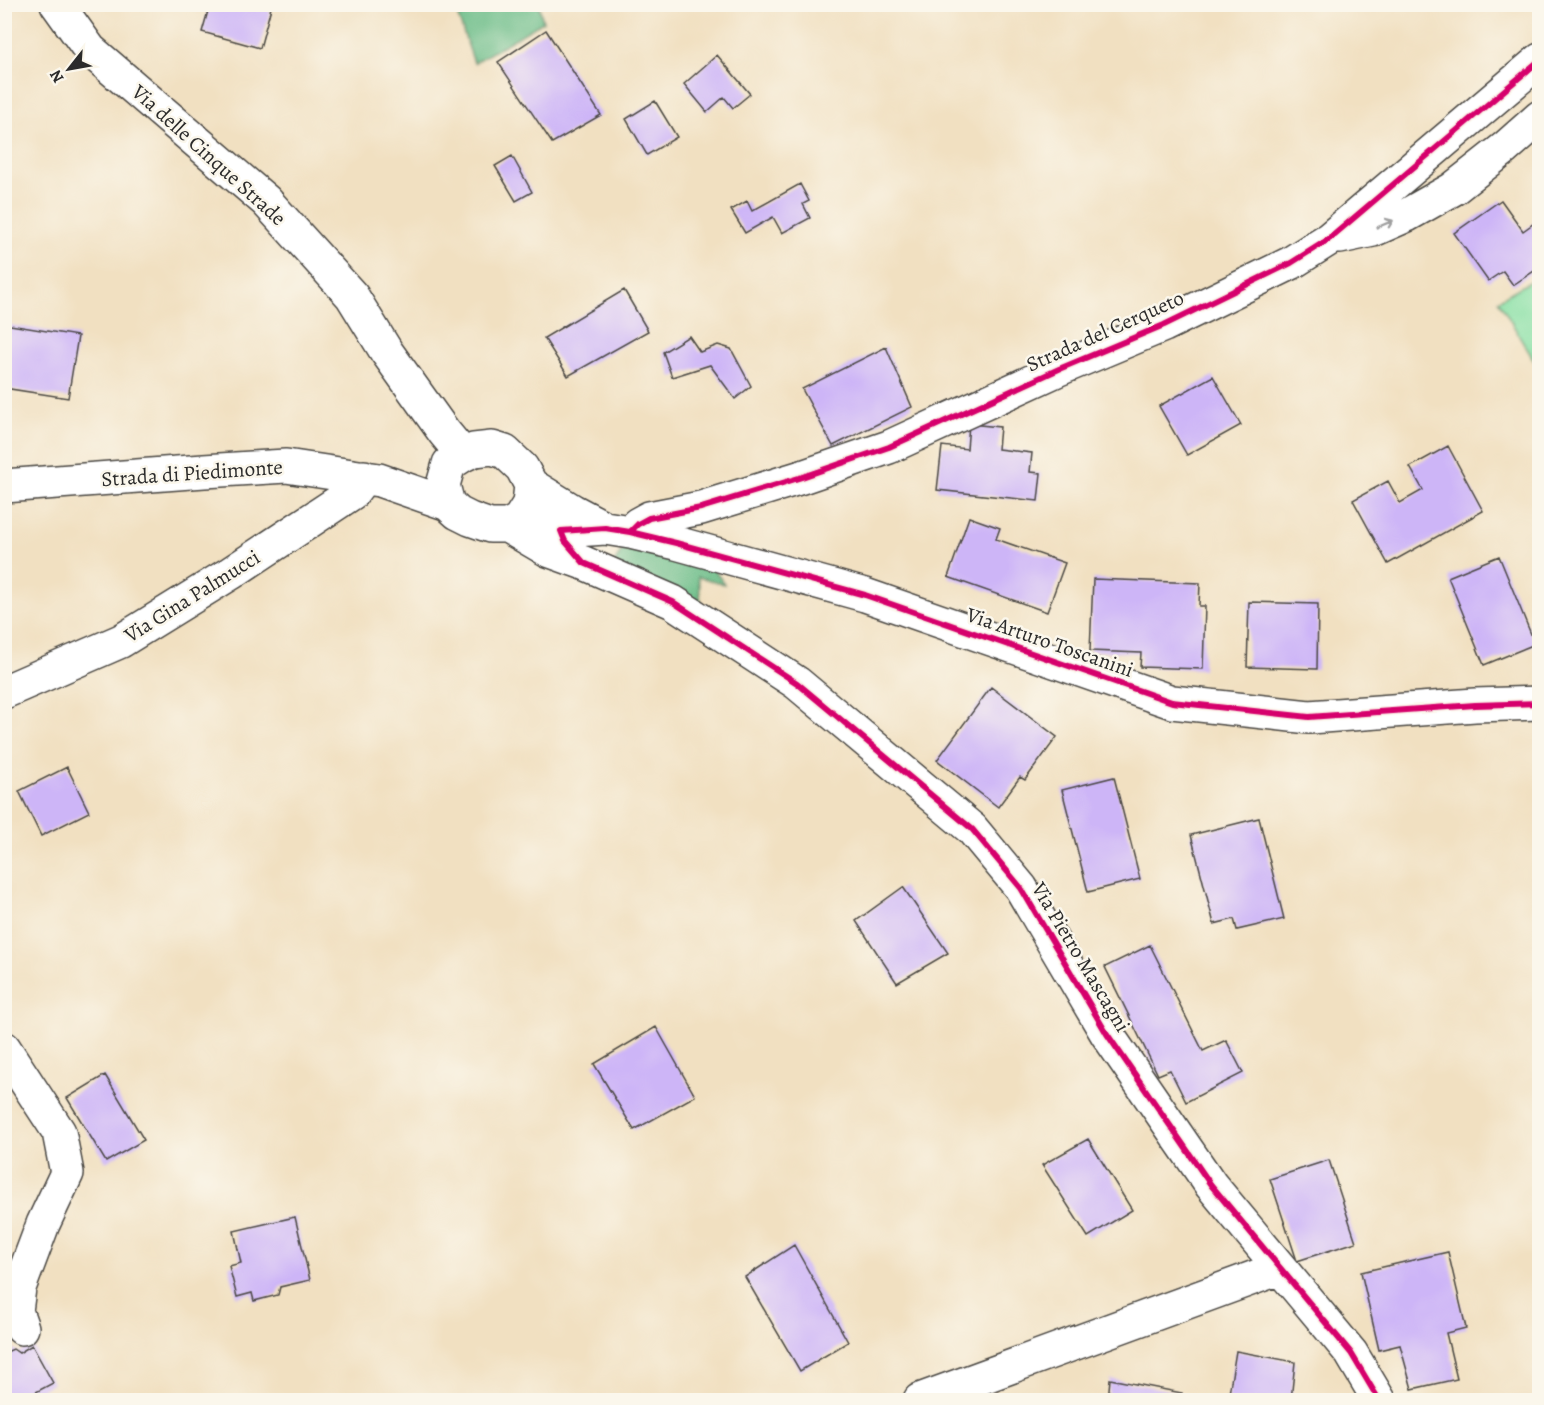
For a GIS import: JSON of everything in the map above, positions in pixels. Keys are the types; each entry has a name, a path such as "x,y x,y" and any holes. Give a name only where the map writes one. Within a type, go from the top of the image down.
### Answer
{"street":[{"name":"Via delle Cinque Strade","path":"57,4 90,50 266,201 352,296 386,351 444,432 456,459"},
{"name":"Strada del Cerqueto","path":"618,530 649,518 701,508 889,447 1059,369 1164,325 1291,262 1329,239 1539,60"},
{"name":"Strada del Cerqueto","path":"1329,239 1373,230 1407,215 1453,189 1505,148 1539,117"},
{"path":"492,448 506,452 522,468 539,491 513,523 490,526 458,513 448,504 443,485 456,459 474,450 492,448"},
{"name":"Strada di Piedimonte","path":"371,478 456,459"},
{"name":"Strada di Piedimonte","path":"4,486 286,466 371,478 448,504"},
{"name":"Via Gina Palmucci","path":"4,692 121,641 231,573 371,478"},
{"name":"Via Arturo Toscanini","path":"539,491 618,530 865,595 1172,702 1309,717 1475,705 1539,703"},
{"name":"Via Pietro Mascagni","path":"539,491 565,542 585,563"},
{"name":"Via Arturo Toscanini","path":"513,523 561,531 618,530"},
{"name":"Via Pietro Mascagni","path":"513,523 548,550 585,563 674,602 797,683 972,829 1021,888 1107,1034 1211,1185 1351,1353 1379,1401"},
{"path":"4,1048 59,1132 67,1173 43,1224 19,1288 16,1311 22,1328"},
{"path":"916,1400 1280,1268"}],"green space":[{"path":"454,5 539,5 543,22 474,63"},
{"path":"1539,276 1540,360 1535,362 1498,300"},
{"path":"627,543 709,561 724,584 698,577 701,602 613,564"}],"building":[{"path":"210,4 272,4 260,48 202,32"},
{"path":"546,30 601,115 552,143 498,62"},
{"path":"717,55 750,94 733,108 724,97 707,112 684,84"},
{"path":"655,101 677,137 647,155 626,119"},
{"path":"512,156 532,192 516,201 495,166"},
{"path":"800,184 809,201 803,204 810,218 782,233 773,217 745,233 731,210 747,201 752,211"},
{"path":"1501,200 1523,231 1537,221 1540,224 1540,267 1513,285 1503,271 1488,281 1454,233"},
{"path":"624,290 648,331 568,376 544,338"},
{"path":"4,324 78,336 68,398 4,388"},
{"path":"689,336 700,352 718,345 731,349 751,386 735,399 710,365 672,377 663,352"},
{"path":"886,347 912,407 833,446 802,389"},
{"path":"1213,376 1241,425 1187,455 1159,406"},
{"path":"969,424 1000,427 998,449 1032,453 1030,472 1041,473 1038,501 937,490 942,446 967,449"},
{"path":"1448,446 1483,511 1388,564 1353,500 1388,481 1400,503 1423,490 1410,467"},
{"path":"969,517 1000,528 996,539 1065,563 1047,612 948,577"},
{"path":"1540,530 1540,544 1539,544 1534,533"},
{"path":"1499,556 1535,644 1484,665 1448,577"},
{"path":"1093,579 1200,583 1199,606 1205,606 1203,669 1140,667 1141,653 1090,651"},
{"path":"1249,602 1318,604 1317,669 1247,667"},
{"path":"991,687 1057,737 1025,780 1020,777 998,807 937,760"},
{"path":"67,767 89,812 41,836 19,791"},
{"path":"1114,777 1140,879 1088,892 1062,790"},
{"path":"1259,818 1284,919 1237,930 1234,919 1214,924 1191,835"},
{"path":"903,887 948,953 897,983 856,921"},
{"path":"1150,945 1203,1051 1226,1040 1243,1073 1186,1102 1170,1070 1158,1075 1105,967"},
{"path":"656,1027 695,1096 634,1130 594,1064"},
{"path":"105,1075 144,1140 106,1162 67,1098"},
{"path":"1088,1139 1132,1210 1088,1237 1042,1165"},
{"path":"1329,1160 1356,1242 1297,1261 1270,1179"},
{"path":"295,1217 310,1280 280,1287 278,1295 254,1301 252,1293 237,1297 229,1266 241,1263 234,1231"},
{"path":"794,1245 848,1342 800,1371 745,1277"},
{"path":"1448,1252 1466,1328 1446,1333 1457,1379 1412,1389 1400,1345 1379,1350 1361,1272"},
{"path":"32,1345 53,1383 36,1392 41,1400 4,1400 4,1353 13,1349 19,1353"},
{"path":"1236,1351 1295,1362 1291,1400 1228,1400"},
{"path":"1110,1379 1182,1393 1180,1400 1108,1400"}],"cycle path":[{"path":"630,532 649,518 701,508 889,447 1059,369 1164,325 1291,263 1329,239 1540,60"},
{"path":"1379,1400 1351,1353 1211,1185 1107,1034 1021,888 972,829 797,683 673,602 584,563 565,541 561,531 605,528 630,532 865,595 1172,702 1309,717 1475,705 1540,703"}]}
